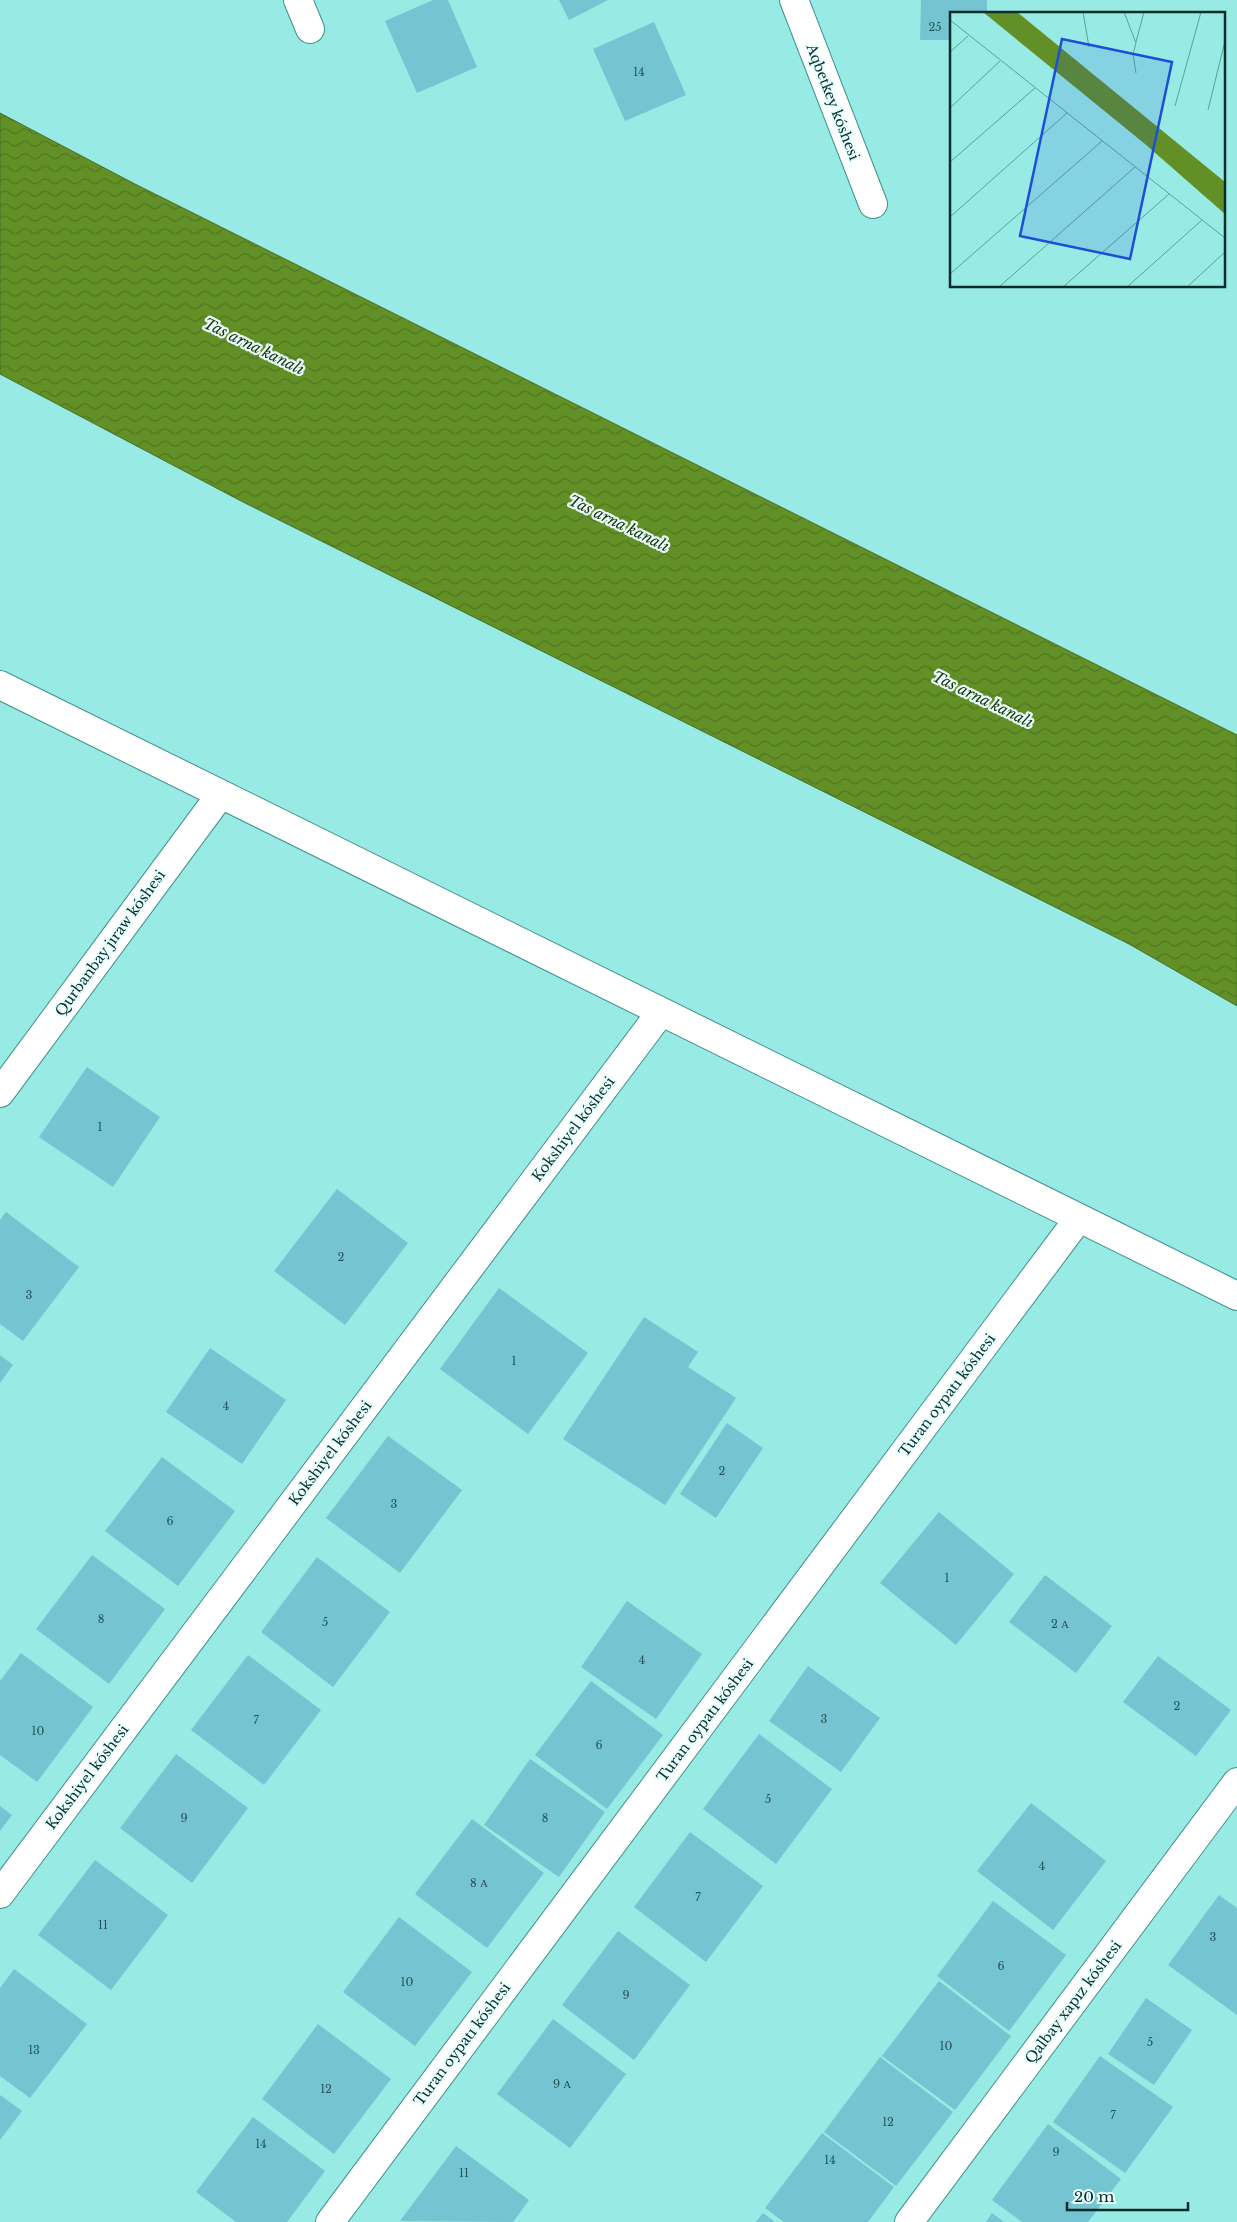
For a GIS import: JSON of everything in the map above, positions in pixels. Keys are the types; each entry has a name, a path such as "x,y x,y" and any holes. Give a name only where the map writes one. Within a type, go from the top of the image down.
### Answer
{"street":[{"path":"298,0 310,29"},
{"name":"Aqbetkey kóshesi","path":"794,0 873,204"},
{"path":"0,685 1237,1296"},
{"name":"Qurbanbay jıraw kóshesi","path":"0,1093 221,794"},
{"name":"Kokshiyel kóshesi","path":"0,1894 660,1012"},
{"name":"Turan oypatı kóshesi","path":"330,2222 1079,1218"},
{"name":"Qalbay xapız kóshesi","path":"909,2222 1237,1782"}],"water":[{"name":"Tas arna kanalı","path":"0,113 133,183 1237,735 1237,1006 1129,944 241,501 0,374"}],"building":[{"path":"433,0 448,0 477,67 417,93 385,21"},
{"path":"559,0 608,0 569,20"},
{"path":"921,0 987,0 987,12 950,12 950,40 920,40"},
{"path":"654,22 686,95 625,121 593,49"},
{"path":"87,1067 160,1117 113,1187 39,1137"},
{"path":"337,1189 408,1243 345,1325 274,1271"},
{"path":"6,1212 79,1267 23,1341 0,1324 0,1220"},
{"path":"499,1288 588,1353 528,1434 440,1369"},
{"path":"644,1317 698,1352 688,1367 736,1398 665,1505 563,1439"},
{"path":"210,1348 286,1400 242,1464 166,1412"},
{"path":"0,1355 13,1365 0,1383"},
{"path":"727,1423 763,1448 716,1518 680,1494"},
{"path":"388,1436 462,1490 400,1573 326,1518"},
{"path":"162,1457 235,1511 178,1586 105,1531"},
{"path":"939,1512 1014,1574 956,1645 880,1583"},
{"path":"92,1555 165,1609 109,1684 36,1629"},
{"path":"317,1557 390,1612 333,1687 261,1632"},
{"path":"1045,1575 1112,1626 1076,1673 1009,1622"},
{"path":"627,1601 702,1654 656,1719 581,1667"},
{"path":"21,1653 93,1707 37,1782 0,1755 0,1681"},
{"path":"248,1655 321,1710 264,1785 191,1730"},
{"path":"1158,1656 1231,1710 1196,1756 1123,1702"},
{"path":"808,1666 880,1718 841,1772 769,1721"},
{"path":"591,1681 663,1735 607,1809 535,1755"},
{"path":"759,1734 832,1789 776,1864 703,1809"},
{"path":"176,1754 248,1808 192,1883 120,1828"},
{"path":"530,1759 605,1812 559,1877 484,1825"},
{"path":"1031,1803 1106,1861 1053,1930 977,1871"},
{"path":"0,1806 12,1815 0,1831"},
{"path":"472,1819 544,1873 487,1948 415,1894"},
{"path":"690,1832 763,1886 706,1962 634,1907"},
{"path":"95,1860 168,1915 111,1990 38,1935"},
{"path":"1219,1895 1237,1908 1237,2015 1168,1965"},
{"path":"993,1901 1066,1955 1009,2031 937,1976"},
{"path":"399,1917 472,1972 415,2046 343,1992"},
{"path":"618,1931 690,1985 634,2060 562,2005"},
{"path":"14,1969 87,2024 30,2098 0,2076 0,1988"},
{"path":"939,1981 1011,2036 955,2110 882,2056"},
{"path":"1146,1998 1192,2030 1154,2085 1108,2054"},
{"path":"553,2019 626,2074 570,2148 497,2094"},
{"path":"318,2024 391,2079 334,2154 262,2099"},
{"path":"1100,2056 1173,2107 1125,2173 1053,2122"},
{"path":"880,2057 953,2112 896,2186 824,2132"},
{"path":"0,2095 22,2111 0,2140"},
{"path":"253,2117 325,2171 287,2222 236,2222 196,2192"},
{"path":"1048,2124 1121,2179 1088,2222 1022,2222 992,2200"},
{"path":"822,2133 894,2187 868,2222 784,2222 765,2208"},
{"path":"456,2146 529,2200 513,2222 400,2221"},
{"path":"763,2213 775,2222 756,2222"},
{"path":"992,2213 1004,2222 986,2222"}]}
